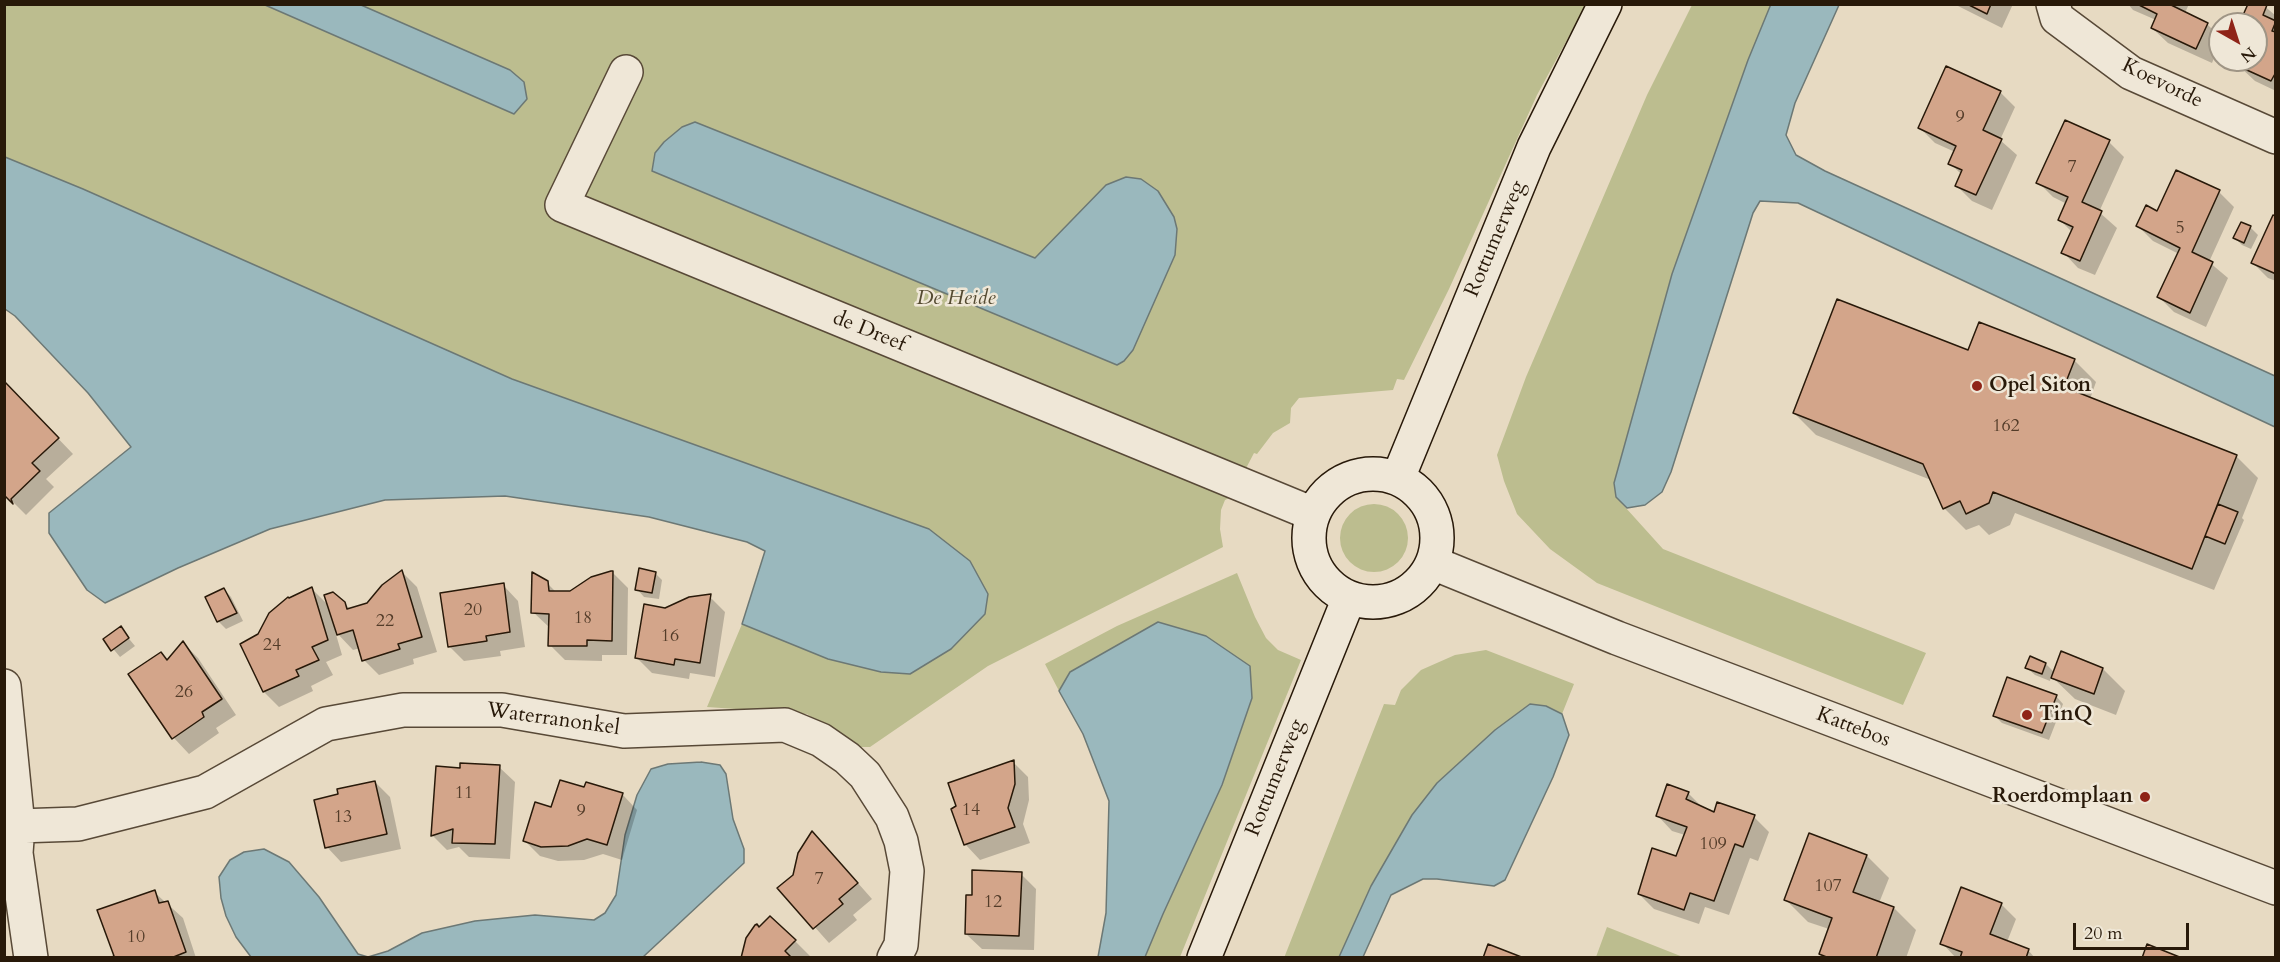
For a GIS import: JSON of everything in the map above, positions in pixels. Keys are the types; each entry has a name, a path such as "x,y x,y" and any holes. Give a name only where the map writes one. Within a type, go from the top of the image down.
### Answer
{"street":[{"name":"Rottumerweg","path":"1398,478 1511,200 1539,137 1605,4"},
{"name":"Koevorde","path":"2055,11 2131,73 2276,137"},
{"name":"de Dreef","path":"626,72 562,205 1313,514"},
{"path":"1376,474 1398,478 1423,496 1433,513 1438,533 1433,563 1422,580 1407,594 1398,598 1368,603 1349,598 1330,586 1316,569 1309,536 1313,514 1326,495 1343,481 1376,474"},
{"name":"Kattebos","path":"1433,563 1638,646 2276,888"},
{"name":"Rottumerweg","path":"1204,957 1349,598"},
{"path":"4,686 18,826 16,853 31,957"},
{"name":"Waterranonkel","path":"18,826 78,824 205,792 326,724 403,710 502,710 624,731 785,725 821,740 847,758 865,775 892,817 901,841 907,871 902,945 894,957"}],"green space":[{"name":"De Heide","path":"4,5 1586,5 1537,95 1449,289 1404,380 1397,379 1393,390 1299,398 1291,408 1290,423 1273,433 1257,454 1254,453 1231,497 1225,500 1221,510 1220,529 1223,547 988,666 870,747 855,747 807,714 707,707 742,624 828,659 985,614 5,245"},
{"path":"1692,5 1771,5 1748,60 1672,274 1614,483 1616,497 1663,549 1926,653 1903,705 1597,583 1550,549 1517,514 1504,481 1497,455 1526,377 1647,95"},
{"path":"1374,504 1387,507 1398,514 1405,525 1408,538 1405,551 1398,562 1387,569 1374,572 1361,569 1350,562 1343,551 1340,538 1343,525 1350,514 1361,507"},
{"path":"1237,573 1266,638 1278,650 1301,660 1180,957 1145,957 1222,785 1252,698 1158,622 1070,672 1059,691 1045,664 1117,626"},
{"path":"1486,650 1574,684 1562,714 1546,706 1412,815 1371,886 1339,957 1284,958 1384,704 1395,705 1401,690 1421,670 1455,655"},
{"path":"1607,927 1683,957 1596,957"}],"water":[{"path":"1771,4 1839,5 1795,103 1786,135 1796,155 1825,171 2275,376 2275,427 1798,203 1760,201 1753,213 1671,472 1662,492 1645,505 1627,508 1616,497 1614,483 1672,274 1748,60"},
{"path":"265,5 361,5 510,70 524,82 527,99 514,114"},
{"path":"695,122 1035,258 1106,185 1126,177 1141,179 1158,191 1174,217 1177,229 1175,255 1133,350 1124,361 1117,365 652,171 655,153 664,142 682,127"},
{"path":"5,157 83,189 512,379 929,529 970,561 988,594 985,614 951,649 910,674 881,672 828,659 742,624 765,551 747,542 649,517 505,496 385,500 270,529 178,568 105,603 87,590 49,533 49,513 131,447 88,393 15,316 5,309"},
{"path":"1158,622 1206,636 1250,666 1252,698 1222,785 1145,957 1098,957 1106,913 1109,801 1083,734 1059,691 1070,672"},
{"path":"1530,704 1546,706 1562,714 1569,735 1553,777 1505,880 1494,886 1423,879 1391,895 1363,957 1339,957 1371,886 1412,815 1437,783 1495,730"},
{"path":"701,762 720,765 726,774 733,819 744,849 744,863 643,957 368,957 388,951 422,933 475,921 535,915 594,920 605,913 616,895 625,835 637,795 651,769 668,764"},
{"path":"264,849 289,862 319,897 358,954 368,957 251,957 236,937 226,916 219,877 230,860 244,852"}],"building":[{"path":"1967,4 1991,4 1987,14"},
{"path":"2137,4 2169,4 2208,23 2196,49 2151,28 2157,14"},
{"path":"2248,4 2267,5 2264,12 2244,12"},
{"path":"2268,17 2276,21 2272,31 2276,32 2276,72 2271,81 2251,72 2268,72"},
{"path":"1946,66 2001,91 1983,130 2002,139 1976,195 1955,186 1962,170 1948,164 1956,146 1918,128"},
{"path":"2065,120 2110,140 2082,202 2102,211 2080,261 2061,253 2073,227 2058,220 2068,197 2036,183"},
{"path":"2176,170 2220,190 2192,252 2213,262 2190,313 2157,297 2180,248 2136,226 2146,205 2157,211"},
{"path":"2273,215 2276,216 2276,274 2251,263"},
{"path":"2241,222 2251,226 2244,243 2233,238"},
{"path":"1837,299 1968,350 1979,322 2075,359 2064,387 2237,455 2192,569 1993,492 1989,503 1966,514 1960,501 1943,509 1923,464 1793,413"},
{"path":"4,381 59,438 32,463 40,471 11,499 13,504 4,495"},
{"path":"2218,504 2238,512 2225,544 2205,536"},
{"path":"639,568 656,572 652,593 635,590"},
{"path":"402,570 422,637 398,644 400,649 362,661 353,630 337,635 324,595 333,592 345,602 347,609 367,603 382,585"},
{"path":"613,571 612,641 587,640 587,646 548,646 549,614 531,613 532,572 548,581 549,591 570,591 591,577"},
{"path":"504,583 510,632 486,636 487,641 448,647 440,593"},
{"path":"312,587 328,640 312,647 319,660 296,670 299,676 263,692 240,644 258,634 269,613 288,597"},
{"path":"224,588 237,613 217,622 205,597"},
{"path":"711,594 700,663 675,659 674,665 635,658 644,604 665,608 689,597"},
{"path":"121,626 129,638 111,651 103,639"},
{"path":"183,641 222,699 202,712 204,717 172,739 128,674 161,652 167,660"},
{"path":"2061,651 2103,668 2094,694 2051,678"},
{"path":"2030,656 2046,663 2042,674 2025,668"},
{"path":"2007,677 2057,695 2042,733 1993,716"},
{"path":"1014,760 1015,784 1008,808 1015,827 964,845 951,809 956,806 948,783"},
{"path":"460,763 500,765 495,844 452,843 453,829 431,836 436,766 460,768"},
{"path":"560,780 584,787 586,782 623,793 607,845 587,839 568,846 541,847 523,841 535,802 551,807"},
{"path":"375,781 387,834 325,848 314,800 338,794 337,789"},
{"path":"1667,784 1689,792 1686,799 1714,812 1717,802 1755,815 1743,847 1735,844 1714,901 1690,893 1684,910 1638,894 1652,848 1676,856 1687,827 1656,816"},
{"path":"812,831 858,883 839,899 843,904 813,929 777,888 793,875 798,853"},
{"path":"1809,833 1867,855 1853,892 1894,907 1876,958 1829,958 1819,954 1832,918 1784,900"},
{"path":"972,870 1022,872 1019,936 965,934 966,895 972,895"},
{"path":"1961,887 2002,903 1990,934 2029,949 2026,958 1960,958 1962,952 1940,944"},
{"path":"155,890 159,903 168,901 186,952 171,958 110,958 114,956 97,910"},
{"path":"770,916 796,940 785,951 792,958 741,958 746,938 755,925 759,927"},
{"path":"1488,944 1524,958 1483,958"},
{"path":"2147,944 2182,958 2142,958"}],"place":[{"name":"Opel Siton","path":"1977,386"},
{"name":"TinQ","path":"2027,715"},
{"name":"Roerdomplaan","path":"2145,797"}]}
